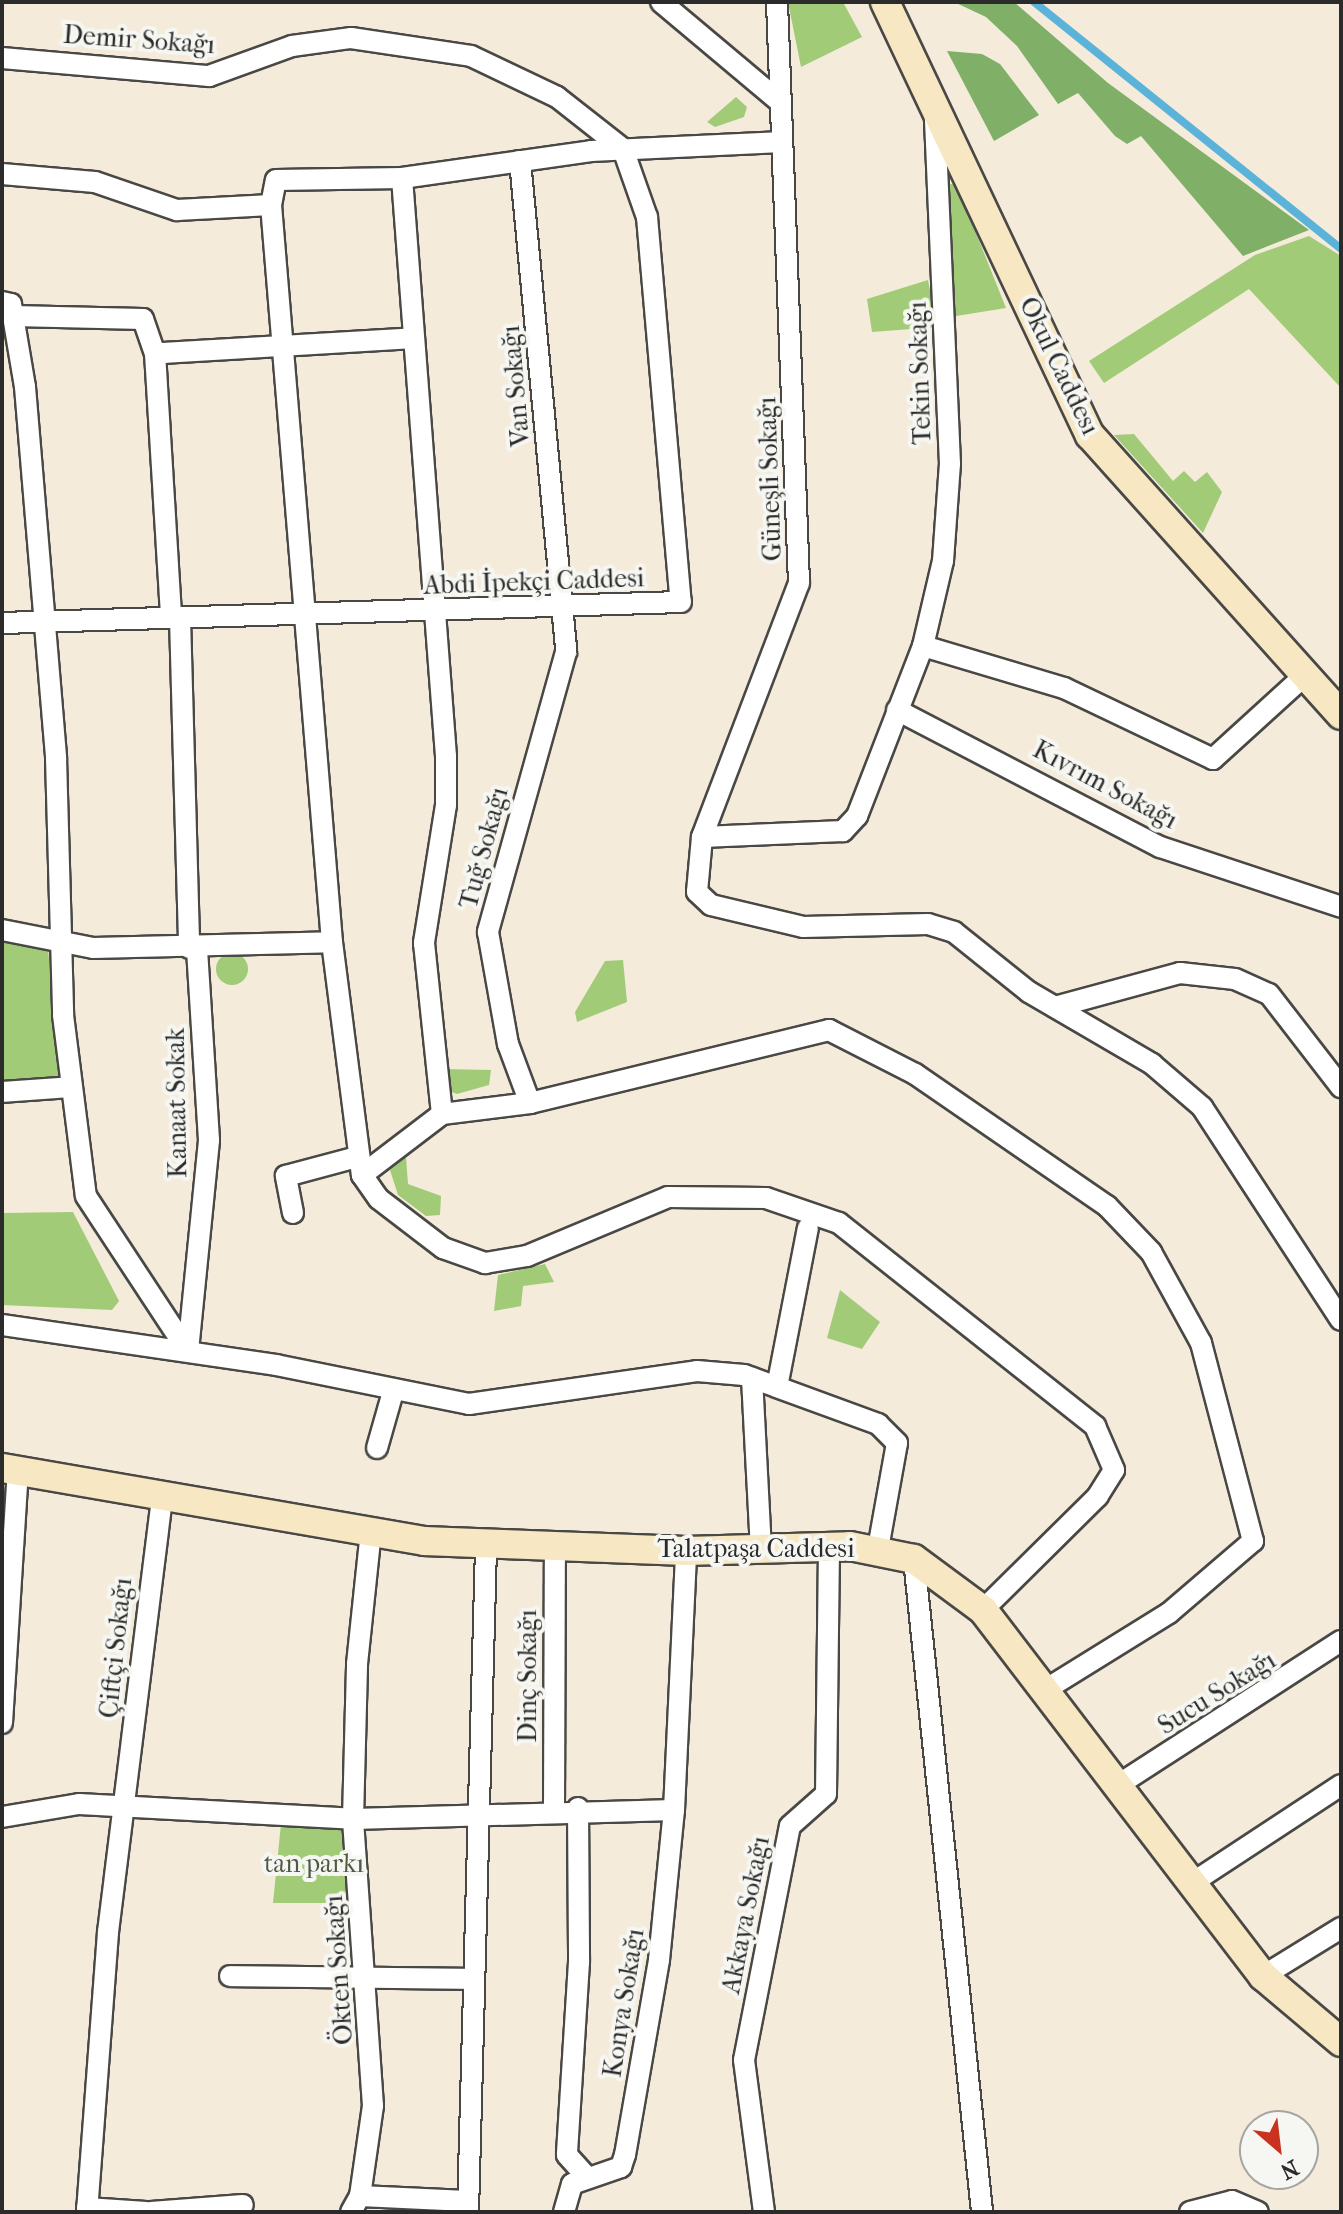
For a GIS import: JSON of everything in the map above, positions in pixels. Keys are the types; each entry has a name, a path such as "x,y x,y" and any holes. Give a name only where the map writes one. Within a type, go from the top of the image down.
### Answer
{"main road":[{"name":"Okul Caddesı","path":"885,2 935,96 1090,435 1303,677 1341,715"},
{"name":"Talatpaşa Caddesi","path":"10,1470 371,1531 486,1545 686,1551 829,1547 878,1549 914,1559 983,1610 1043,1691 1195,1881 1263,1976 1341,2042"}],"street":[{"path":"661,2 780,102"},
{"name":"Güneşli Sokağı","path":"777,2 799,583 702,837 697,892 711,905 803,927 928,924 954,932 1055,1007"},
{"name":"Demir Sokağı","path":"2,58 209,76 292,46 351,38 471,56 557,97 623,149"},
{"name":"Tekin Sokağı","path":"702,837 843,831 857,816 923,646 943,561 950,464 935,96"},
{"path":"780,142 623,149 402,178 291,175 276,180 271,205 308,614 332,942 359,1166 379,1199 443,1248 485,1263 553,1247 668,1197 766,1198 839,1223 1095,1426 1114,1470 1098,1496 983,1610"},
{"name":"Abdi İpekçi Caddesi","path":"2,623 431,613 681,602 647,217 623,149"},
{"name":"Van Sokağı","path":"520,161 561,607"},
{"path":"2,174 95,182 177,210 271,205"},
{"path":"402,178 446,805 425,933 442,1114"},
{"path":"188,1351 89,1206 71,1087 58,944 56,758 7,309 143,319 155,353 413,338"},
{"name":"Kanaat Sokak","path":"155,353 175,618 193,948 209,1140 188,1351"},
{"name":"Tuğ Sokağı","path":"530,1103 508,1044 488,932 562,675 561,607"},
{"path":"923,646 1064,688 1213,759 1303,677"},
{"name":"Kıvrım Sokağı","path":"897,710 1160,847 1341,907"},
{"path":"2,930 58,944 193,948 332,942"},
{"path":"1055,1007 1180,973 1235,979 1269,994 1341,1087"},
{"path":"1055,1007 1152,1064 1202,1107 1341,1320"},
{"path":"293,1213 286,1176 359,1166 442,1114 530,1103 829,1030 915,1074 1107,1206 1151,1252 1212,1373 1253,1541 1169,1613 1043,1691"},
{"path":"2,1092 71,1087"},
{"path":"777,1387 808,1228"},
{"path":"2,1325 188,1351 469,1404 697,1371 752,1378 878,1424 897,1443 878,1549"},
{"path":"752,1378 761,1549"},
{"path":"377,1448 393,1392"},
{"path":"2,1723 10,1470"},
{"name":"Çiftçi Sokağı","path":"87,2210 126,1806 162,1496"},
{"name":"Ökten Sokağı","path":"355,2204 373,2106 353,1819 357,1664 371,1531"},
{"path":"355,2204 467,2207 473,1813 486,1545"},
{"name":"Dinç Sokağı","path":"554,1807 555,1545"},
{"name":"Akkaya Sokağı","path":"764,2212 744,2060 790,1826 826,1794 829,1547"},
{"path":"2,1817 79,1804 353,1819 554,1807 674,1810 686,1551"},
{"path":"914,1559 942,1879 987,2209"},
{"name":"Sucu Sokağı","path":"1118,1785 1341,1641"},
{"path":"1195,1881 1341,1785"},
{"path":"564,2212 572,2184 586,2176 567,2155 579,1962 578,1808"},
{"name":"Konya Sokağı","path":"586,2176 621,2167 625,2155 659,1960 674,1810"},
{"path":"1263,1976 1341,1928"},
{"path":"230,1976 471,1979"},
{"path":"1190,2212 1232,2201 1258,2212"},
{"path":"87,2210 149,2212 243,2205"}],"green space":[{"path":"788,2 843,2 862,37 801,67"},
{"path":"954,2 1014,2 1108,83 1309,230 1243,256 1141,136 1127,144 1115,136 1078,93 1058,104 1017,46 986,17"},
{"path":"947,51 982,54 1000,64 1039,115 994,141"},
{"path":"736,97 747,107 744,117 715,127 707,122"},
{"path":"956,183 1006,308 950,317 947,185"},
{"path":"1309,236 1341,256 1341,388 1249,289 1104,383 1089,361 1255,255"},
{"path":"928,280 937,327 872,332 867,299"},
{"path":"1134,434 1173,481 1184,471 1195,482 1207,472 1222,492 1203,533 1114,435"},
{"path":"2,941 48,948 59,1081 2,1083"},
{"path":"232,953 244,957 248,969 244,981 232,985 220,981 216,969 220,957"},
{"path":"623,960 627,1002 577,1022 575,1012 605,961"},
{"path":"443,1069 491,1070 489,1085 457,1094 446,1090"},
{"path":"406,1157 408,1184 441,1196 440,1215 426,1216 398,1195 390,1170"},
{"path":"73,1212 119,1301 112,1310 2,1305 2,1213"},
{"path":"545,1264 554,1282 523,1286 521,1306 494,1311 498,1275"},
{"path":"840,1290 880,1322 862,1349 827,1338"},
{"name":"tan parkı","path":"281,1824 347,1825 354,1903 273,1903"}],"waterway":[{"path":"1034,2 1341,249"}]}
